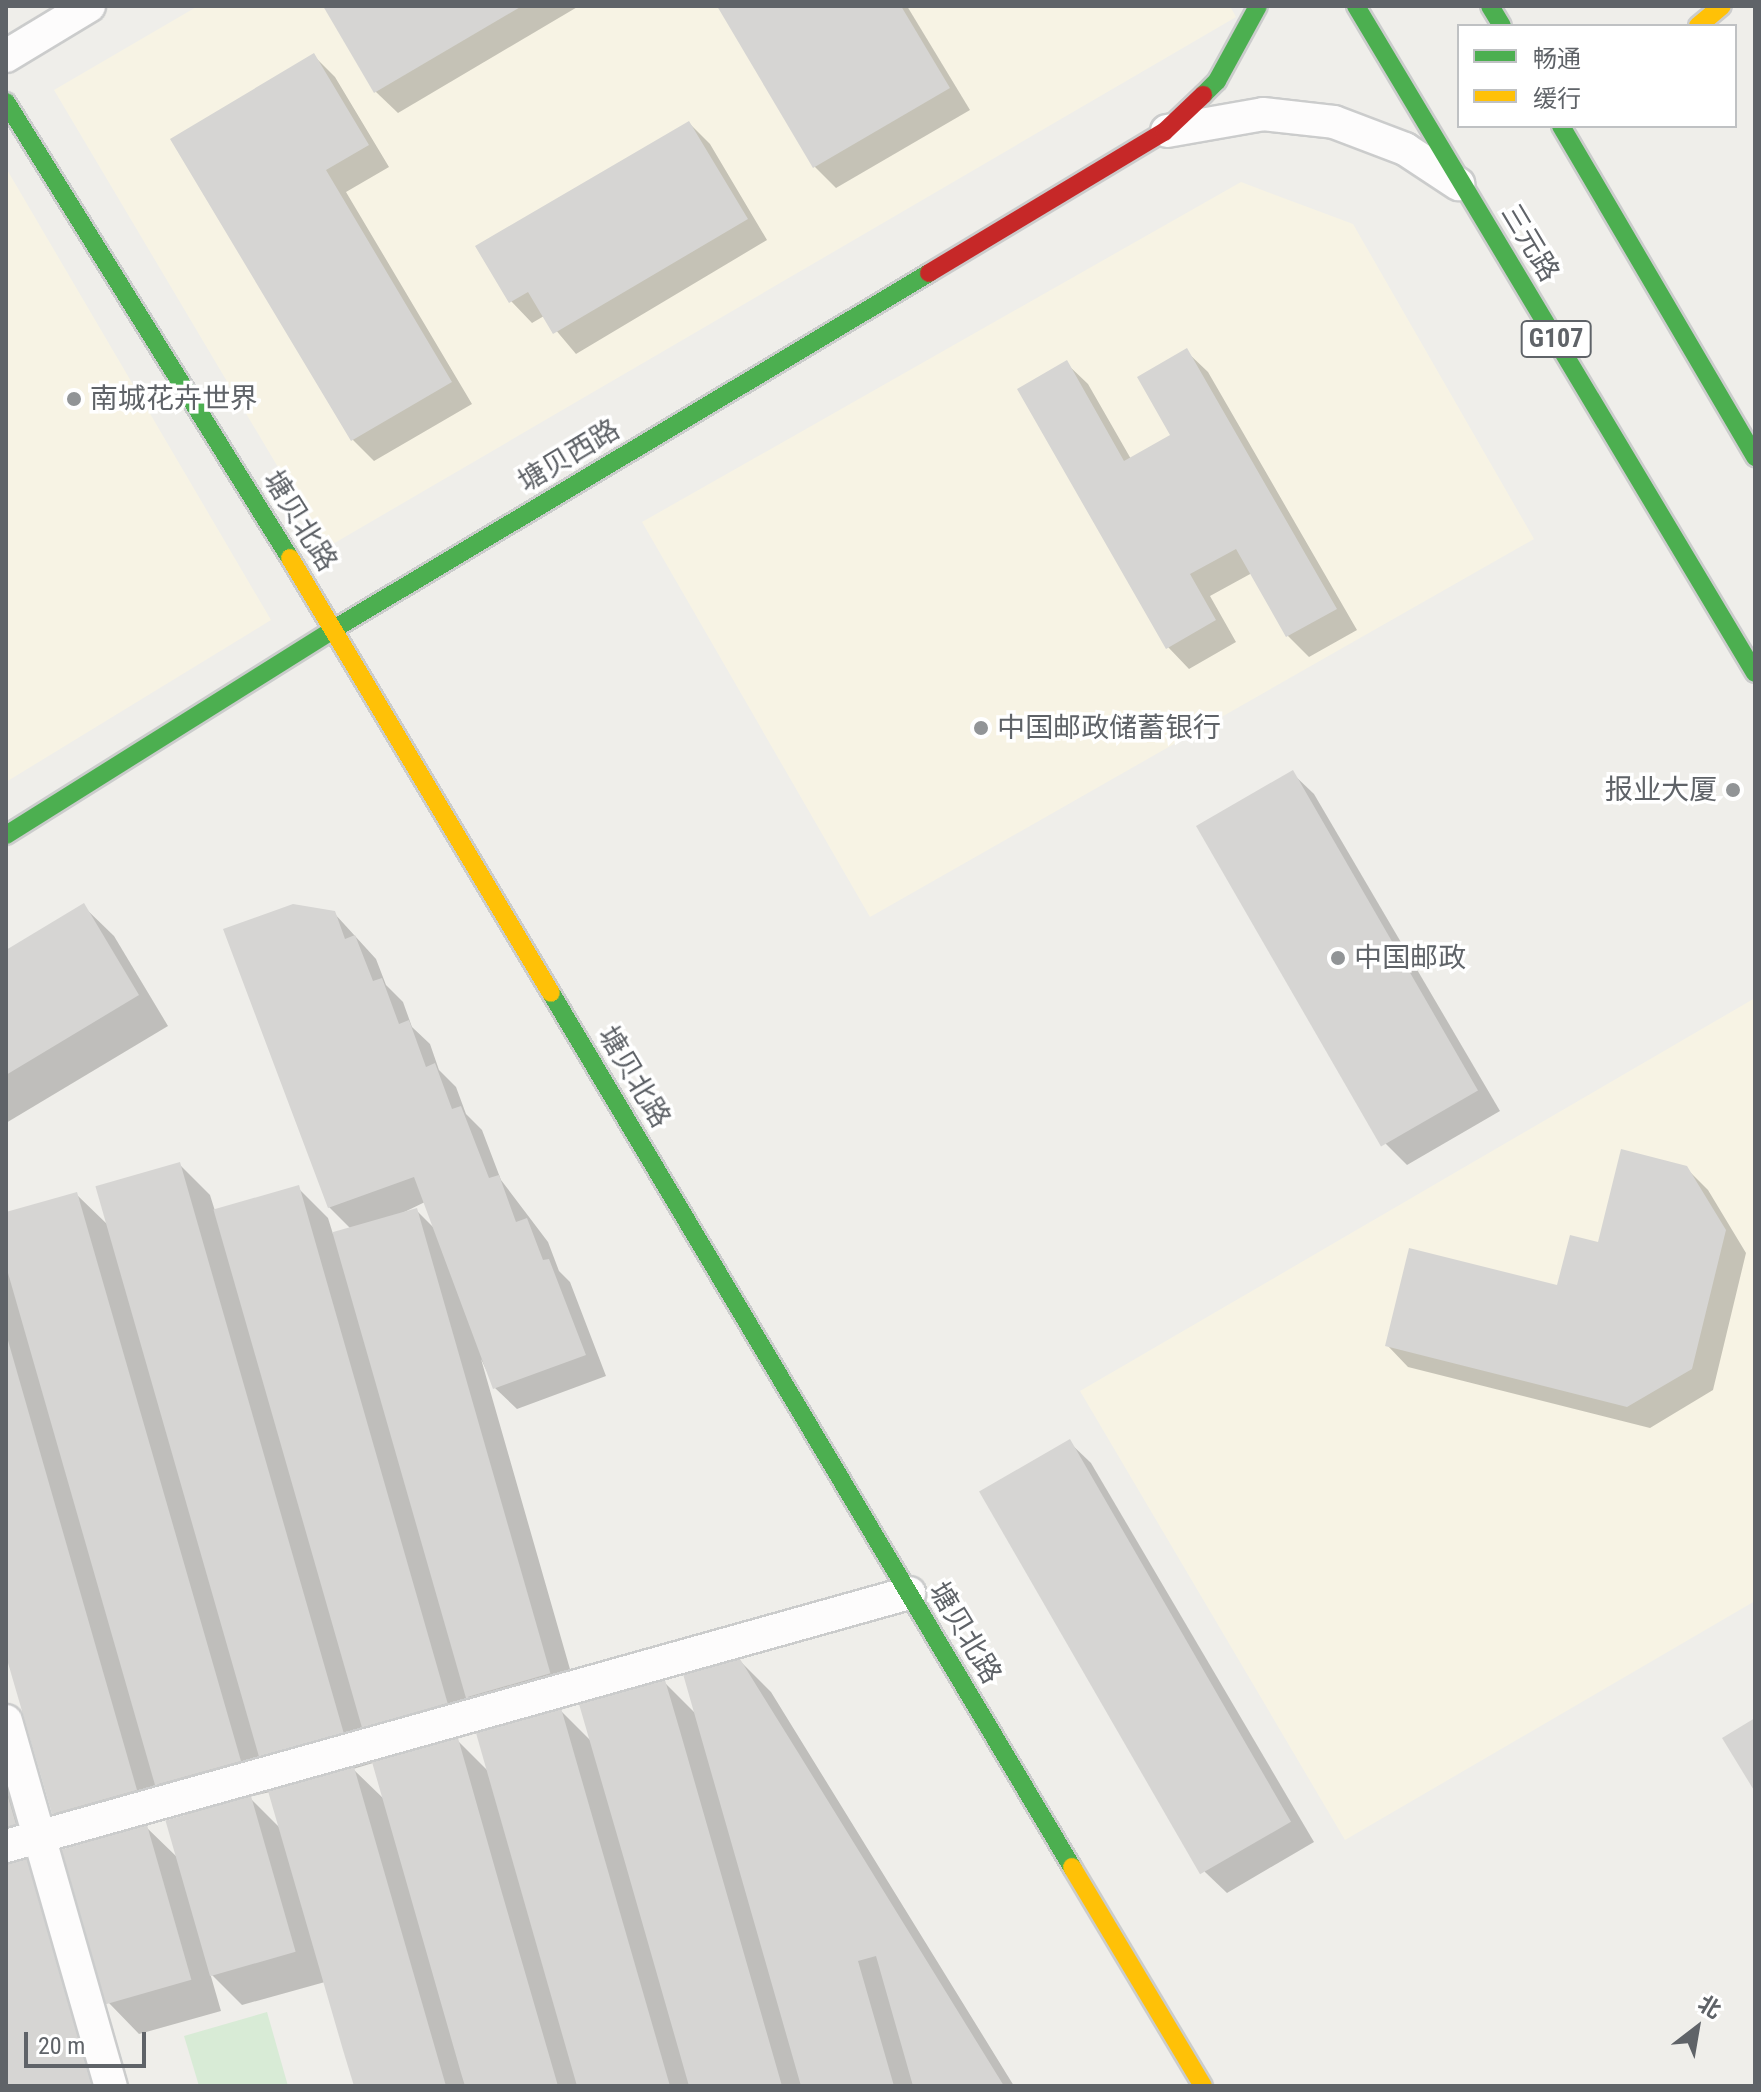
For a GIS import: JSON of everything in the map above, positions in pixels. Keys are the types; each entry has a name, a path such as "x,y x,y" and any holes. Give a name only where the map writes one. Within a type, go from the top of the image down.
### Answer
{"main road":[{"name":"塘贝西路","path":"6,835 334,629 1164,132 1217,81 1258,6"},
{"name":"三元路","path":"1356,6 1755,673"},
{"path":"1490,6 1501,24"},
{"path":"1700,24 1722,6"},
{"name":"塘贝北路","path":"6,102 334,629 1203,2086"},
{"path":"1568,129 1755,457"}],"street":[{"path":"6,56 89,6"},
{"path":"1164,132 1263,114 1334,122 1405,149 1468,193"},
{"path":"6,1846 909,1593"},
{"path":"6,1721 111,2086"}],"shaded area":[{"path":"198,6 1230,6 1236,17 326,548 54,90"},
{"name":"南城花卉世界","path":"6,168 271,620 6,782"},
{"name":"中国邮政储蓄银行","path":"1241,182 1353,224 1534,539 870,917 642,522"},
{"path":"1755,998 1755,1601 1345,1840 1080,1391"}],"green space":[{"path":"267,2012 288,2086 199,2086 184,2036"}],"building":[{"path":"323,6 522,6 374,93"},
{"path":"717,6 901,6 950,88 813,168"},
{"path":"314,53 369,145 326,170 452,382 351,441 170,139"},
{"path":"689,121 748,219 553,334 528,292 509,303 475,246"},
{"path":"1187,348 1337,609 1286,637 1236,549 1190,574 1216,620 1166,649 1017,389 1067,360 1124,461 1170,435 1137,377"},
{"name":"中国邮政","path":"1293,770 1478,1090 1381,1146 1196,826"},
{"path":"84,903 139,995 6,1075 6,950"},
{"path":"293,904 335,911 345,939 355,935 373,981 382,978 399,1024 409,1020 426,1067 435,1063 452,1109 461,1106 489,1178 499,1175 516,1222 527,1218 543,1260 549,1259 586,1355 493,1389 414,1177 328,1208 223,929"},
{"path":"1621,1149 1687,1166 1726,1230 1692,1369 1627,1407 1385,1346 1409,1248 1557,1285 1570,1235 1598,1242"},
{"path":"180,1162 344,1733 259,1757 95,1186"},
{"path":"299,1185 448,1703 362,1728 213,1210"},
{"path":"77,1192 241,1761 155,1785 6,1266 6,1212"},
{"path":"417,1208 550,1673 466,1698 332,1232"},
{"path":"7,1337 137,1790 52,1814 6,1656"},
{"path":"1070,1439 1291,1822 1200,1874 979,1492"},
{"path":"740,1659 1004,2086 913,2086 876,1956 858,1961 894,2086 801,2086 683,1674"},
{"path":"665,1680 782,2086 689,2086 579,1704"},
{"path":"561,1708 670,2086 577,2086 476,1733"},
{"path":"1755,1718 1755,1792 1722,1738"},
{"path":"458,1738 558,2086 465,2086 461,2073 372,1762"},
{"path":"354,1767 446,2086 354,2086 268,1791"},
{"path":"6,1790 16,1824 6,1827"},
{"path":"251,1796 296,1952 210,1976 165,1821"},
{"path":"147,1825 191,1980 106,2004 61,1850"},
{"path":"27,1859 92,2086 6,2086 6,1865"}],"traffic: fast":[{"path":"1203,95 1217,81 1258,6"},
{"path":"1356,6 1755,673"},
{"path":"1490,6 1501,24"},
{"path":"6,102 290,558"},
{"path":"1562,128 1755,457"},
{"path":"6,835 334,629 929,273"},
{"path":"551,993 1072,1867"}],"traffic: slow":[{"path":"1700,24 1722,6"},
{"path":"290,558 551,993"},
{"path":"1072,1867 1203,2086"}],"traffic: jam":[{"path":"929,273 1164,132 1203,95"}],"place":[{"name":"南城花卉世界","path":"74,399"},
{"name":"中国邮政储蓄银行","path":"981,728"},
{"name":"报业大厦","path":"1733,790"},
{"name":"中国邮政","path":"1338,958"}]}
